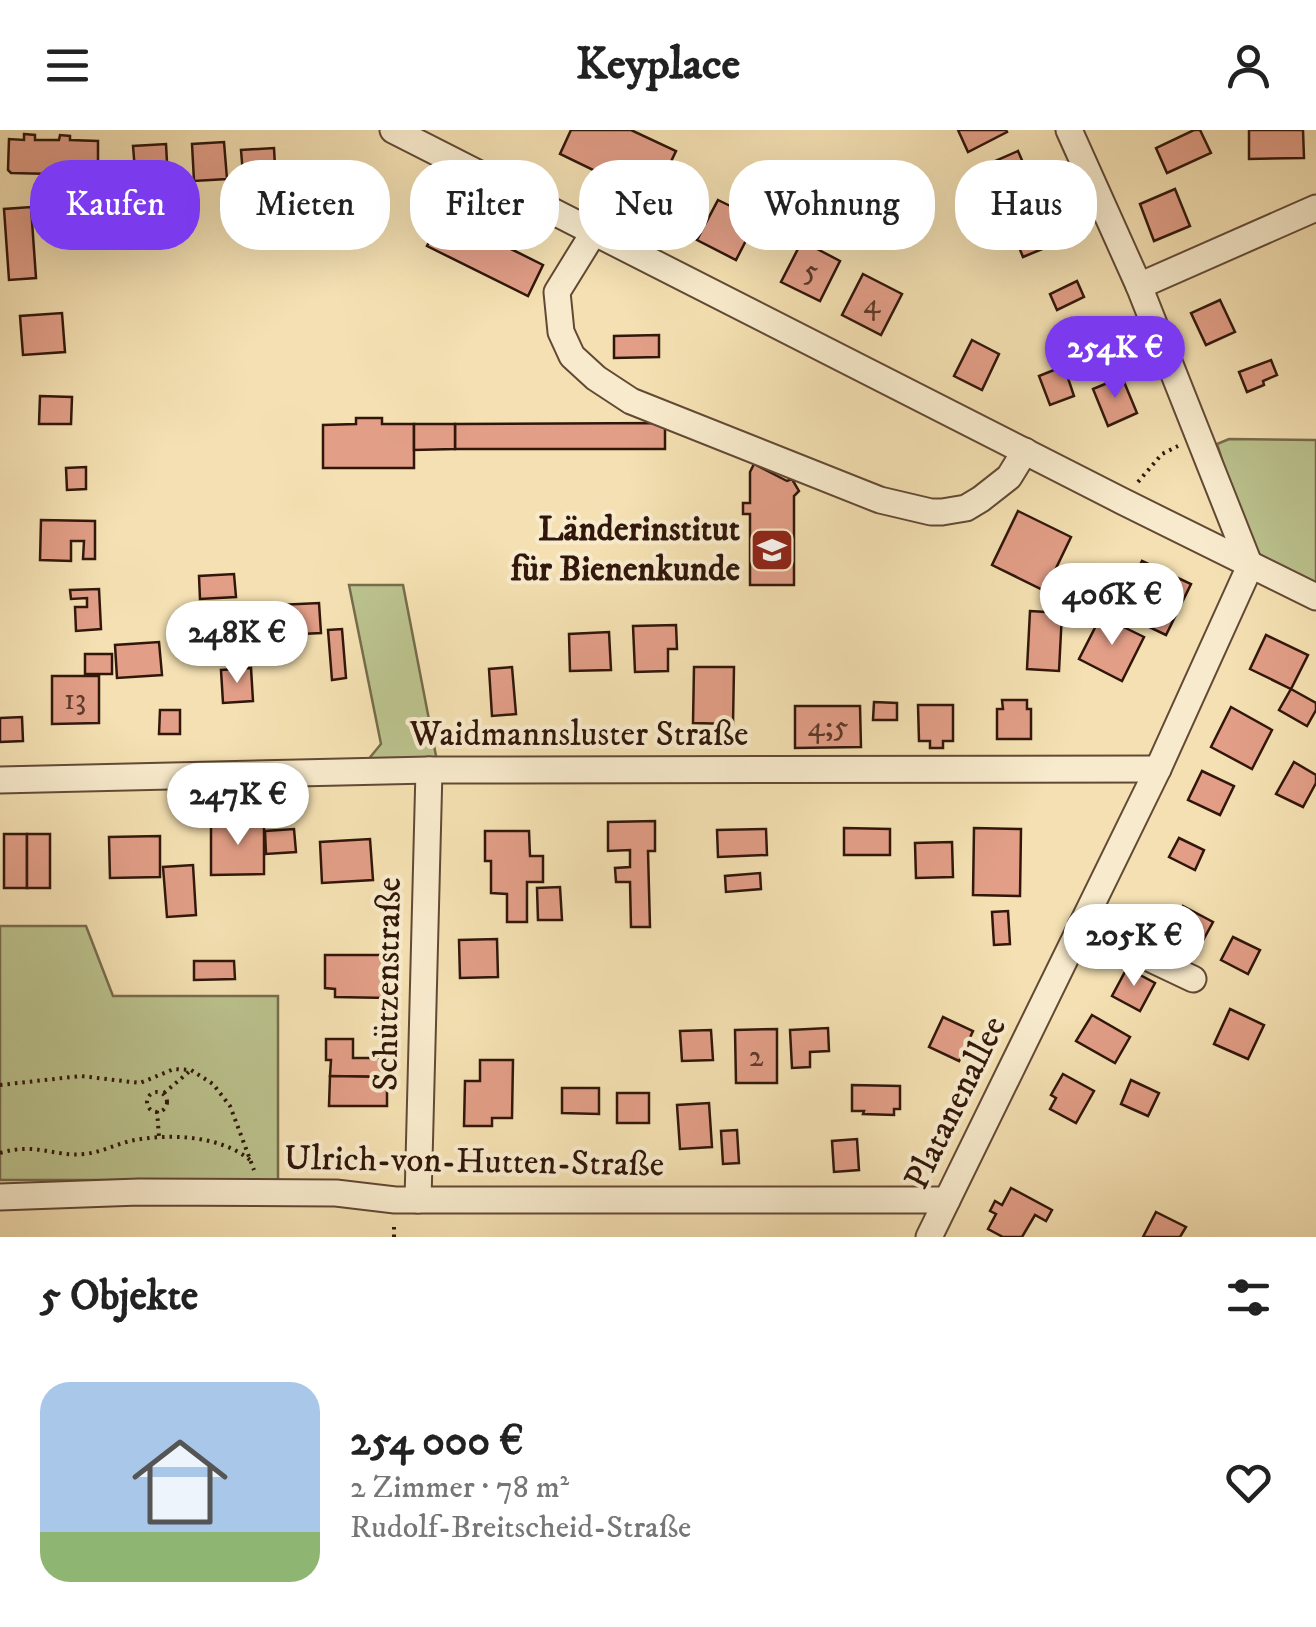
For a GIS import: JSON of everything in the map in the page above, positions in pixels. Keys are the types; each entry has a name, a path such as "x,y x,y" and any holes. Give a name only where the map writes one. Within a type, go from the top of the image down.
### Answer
{"street":[{"path":"393,130 579,224"},
{"path":"1070,130 1139,286 1250,566"},
{"path":"1139,286 1316,208"},
{"path":"583,250 557,292 561,332 572,356 596,378 632,401 880,500 931,512 966,508 981,499 1009,477 1025,451"},
{"path":"629,250 1316,597"},
{"name":"Platanenallee","path":"929,1237 1158,769 1250,566"},
{"name":"Waidmannsluster Straße","path":"0,780 428,770 1158,769"},
{"name":"Schützenstraße","path":"418,1200 428,770"},
{"path":"1082,926 1193,979"},
{"name":"Ulrich-von-Hutten-Straße","path":"0,1197 139,1192 336,1193 395,1200 947,1200"}],"path":[{"path":"1122,501 1162,454 1198,436"},
{"path":"0,1085 81,1076 140,1083 174,1069 191,1070 221,1092 237,1120 250,1160 221,1144 159,1138 83,1154 27,1148 0,1153"},
{"path":"163,1094 191,1070"},
{"path":"140,1083 150,1094"},
{"path":"150,1094 158,1092 166,1098 166,1106 157,1112"},
{"path":"150,1094 148,1106 157,1112"},
{"path":"157,1112 159,1138"}],"green space":[{"path":"1229,439 1316,440 1316,589 1254,561 1217,444"},
{"path":"349,585 403,585 437,761 367,761 381,744"},
{"path":"0,926 86,926 113,996 278,996 278,1180 0,1180"}],"building":[{"path":"571,130 631,130 676,151 672,160 579,160 579,163 560,154"},
{"path":"958,130 1006,130 1007,132 968,152"},
{"path":"1200,130 1211,153 1167,173 1156,148"},
{"path":"1249,130 1303,130 1304,158 1249,159"},
{"path":"24,134 35,135 35,140 59,140 60,135 70,136 70,140 98,141 98,160 30,160 30,173 11,173 9,139 24,140"},
{"path":"224,142 225,160 220,160 220,179 200,181 200,160 193,160 192,144"},
{"path":"166,144 167,160 134,160 133,146"},
{"path":"274,148 275,160 242,160 241,150"},
{"path":"1018,151 1022,160 998,160"},
{"path":"1175,189 1190,226 1154,241 1140,204"},
{"path":"718,200 729,205 729,250 741,250 736,260 709,246 709,217"},
{"path":"30,207 30,250 34,250 36,278 9,280 4,209"},
{"path":"435,250 513,250 543,265 528,296"},
{"path":"797,250 819,250 840,261 820,301 781,282"},
{"path":"1020,250 1040,250 1023,257"},
{"path":"863,274 902,294 881,335 842,315"},
{"path":"1077,281 1084,297 1057,310 1050,294"},
{"path":"1220,300 1235,332 1206,345 1191,313"},
{"path":"62,313 65,352 23,355 20,316"},
{"path":"659,335 659,357 614,358 614,336"},
{"path":"972,340 999,354 982,390 954,376"},
{"path":"1271,360 1277,375 1247,392 1239,372"},
{"path":"1064,366 1074,396 1050,405 1039,376"},
{"path":"1122,377 1137,413 1108,426 1093,389"},
{"path":"40,396 72,397 71,424 39,424"},
{"path":"356,418 382,418 382,424 414,424 414,468 323,468 323,425 356,424"},
{"path":"665,423 665,449 455,449 455,424"},
{"path":"414,424 455,424 455,449 414,450"},
{"name":"Länderinstitut für Bienenkunde","path":"754,464 787,481 792,479 799,491 794,496 794,585 750,585 750,514 743,514 743,503 750,503 750,472"},
{"path":"86,467 86,489 67,490 66,468"},
{"path":"1018,511 1071,537 1045,591 992,565"},
{"path":"41,520 95,521 95,559 83,559 84,541 71,541 71,561 40,560"},
{"path":"1142,561 1191,584 1166,635 1149,627 1152,621 1120,606"},
{"path":"234,574 236,597 200,599 199,576"},
{"path":"99,589 101,629 76,631 75,607 87,607 87,598 71,599 70,590"},
{"path":"319,603 321,633 280,635 279,605"},
{"path":"1030,611 1062,613 1059,671 1027,669"},
{"path":"1101,616 1144,637 1122,681 1079,659"},
{"path":"676,625 677,649 668,649 668,671 635,672 633,626"},
{"path":"342,629 346,678 332,680 328,630"},
{"path":"609,632 611,670 570,671 569,634"},
{"path":"1266,635 1308,655 1291,689 1250,669"},
{"path":"159,642 162,675 117,678 115,645"},
{"path":"85,654 112,654 112,674 85,674"},
{"path":"512,667 516,714 492,716 489,669"},
{"path":"694,667 734,667 733,724 693,723"},
{"path":"251,668 253,701 223,703 221,670"},
{"path":"52,676 99,676 99,723 52,724"},
{"path":"1291,689 1316,703 1307,726 1279,710"},
{"path":"1002,700 1027,700 1027,709 1031,709 1031,739 997,739 997,709 1003,709"},
{"path":"874,702 897,703 897,720 873,720"},
{"path":"918,705 953,705 953,741 943,741 943,748 930,748 930,741 919,741"},
{"path":"795,706 860,706 861,747 795,748"},
{"path":"1231,707 1272,730 1252,769 1211,747"},
{"path":"160,710 180,710 180,734 159,734"},
{"path":"22,717 23,741 0,742 0,718"},
{"path":"1294,762 1316,775 1316,783 1303,807 1276,794"},
{"path":"1202,771 1234,786 1220,815 1188,800"},
{"path":"264,820 264,874 211,875 211,821"},
{"path":"655,821 655,851 648,851 650,927 631,927 630,882 616,882 615,868 630,867 630,850 608,851 608,822"},
{"path":"844,828 890,829 890,855 844,855"},
{"path":"974,828 1021,829 1020,896 973,895"},
{"path":"294,829 296,852 266,854 265,831"},
{"path":"766,829 767,855 718,857 717,830"},
{"path":"485,831 529,831 530,856 543,856 543,882 527,882 527,922 507,922 507,894 491,893 491,861 485,861"},
{"path":"4,834 27,834 27,888 4,888"},
{"path":"27,834 50,834 50,888 27,888"},
{"path":"160,836 160,877 110,878 109,837"},
{"path":"1179,838 1204,850 1195,870 1169,857"},
{"path":"370,839 373,880 322,883 320,842"},
{"path":"952,842 953,877 916,878 915,843"},
{"path":"193,865 196,915 167,917 163,867"},
{"path":"760,873 761,889 726,892 725,876"},
{"path":"560,887 562,920 538,920 537,888"},
{"path":"1183,906 1213,922 1195,955 1166,939"},
{"path":"1008,911 1010,944 994,945 992,912"},
{"path":"1233,937 1260,950 1248,974 1221,960"},
{"path":"497,939 498,977 460,978 459,940"},
{"path":"325,955 389,955 389,998 335,997 335,989 325,988"},
{"path":"194,961 234,961 235,979 194,980"},
{"path":"1127,968 1155,983 1140,1011 1112,996"},
{"path":"1230,1009 1264,1025 1248,1059 1214,1044"},
{"path":"1092,1015 1130,1037 1115,1063 1076,1041"},
{"path":"943,1017 973,1031 959,1061 929,1047"},
{"path":"828,1028 829,1051 810,1052 810,1067 792,1068 790,1030"},
{"path":"777,1029 777,1083 736,1083 735,1030"},
{"path":"711,1030 713,1060 682,1061 680,1031"},
{"path":"326,1039 353,1039 353,1058 387,1058 387,1077 330,1076"},
{"path":"480,1060 513,1060 512,1118 492,1118 492,1126 464,1126 465,1081 480,1081"},
{"path":"1063,1074 1094,1091 1076,1123 1050,1109 1056,1098 1051,1095"},
{"path":"330,1076 387,1077 387,1106 329,1106"},
{"path":"1131,1080 1159,1093 1148,1116 1121,1104"},
{"path":"852,1085 900,1086 900,1109 894,1109 894,1115 852,1111"},
{"path":"562,1088 599,1088 599,1114 562,1113"},
{"path":"617,1093 649,1093 649,1123 617,1123"},
{"path":"709,1103 712,1147 680,1149 677,1105"},
{"path":"737,1130 739,1163 723,1164 721,1131"},
{"path":"857,1139 859,1170 834,1172 832,1141"},
{"path":"1011,1188 1052,1210 1046,1221 1035,1215 1022,1237 1003,1237 988,1229 996,1214 990,1211 995,1201 1002,1205"},
{"path":"1156,1212 1186,1227 1180,1237 1143,1237"}],"place":[{"name":"Länderinstitut für Bienenkunde","path":"772,550"}]}
